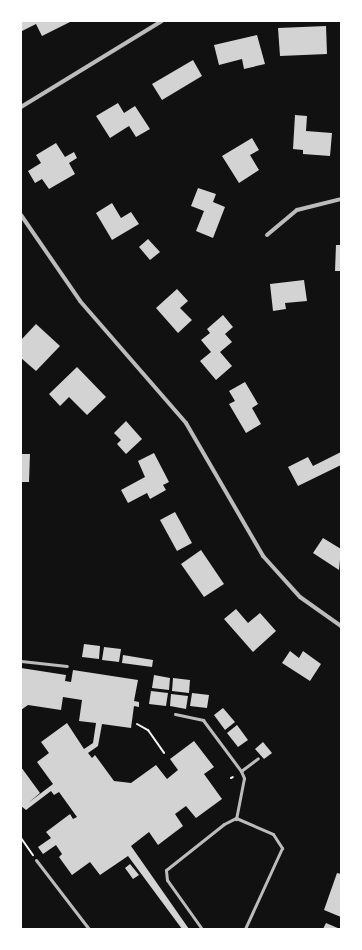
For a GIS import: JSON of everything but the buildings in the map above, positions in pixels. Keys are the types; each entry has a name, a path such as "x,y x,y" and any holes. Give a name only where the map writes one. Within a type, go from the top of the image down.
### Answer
{"street":[{"path":"21,107 162,21"},
{"path":"267,234 297,210 341,199"},
{"path":"21,215 80,301 179,413 263,556 300,597 341,626"}],"lane":[{"path":"21,661 67,666"},
{"path":"175,714 203,720 241,771 244,778 236,819"},
{"path":"241,771 258,758"},
{"path":"202,929 167,880 166,870 224,824 236,819 273,834 282,848 245,929"},
{"path":"36,860 89,929"}],"path":[{"path":"137,724 148,730 164,754"},
{"path":"21,838 36,860"}]}
